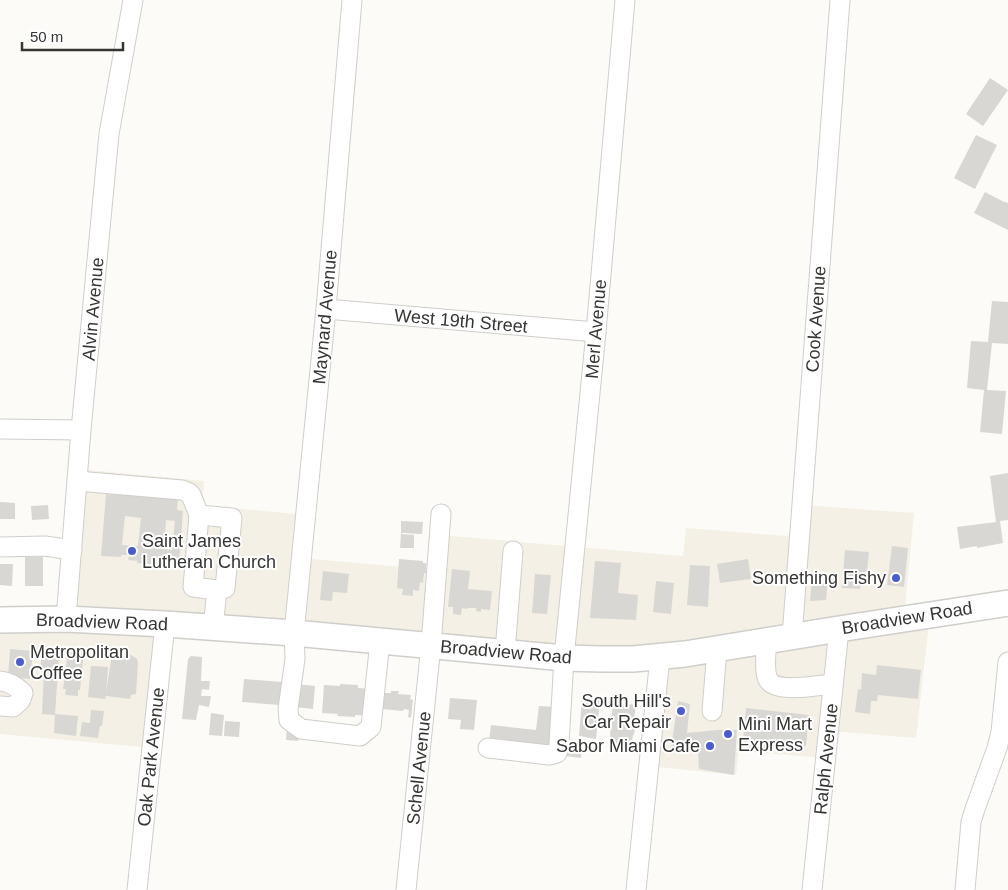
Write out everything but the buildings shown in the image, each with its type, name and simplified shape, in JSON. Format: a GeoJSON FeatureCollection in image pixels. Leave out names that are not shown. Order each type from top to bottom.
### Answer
{"type":"FeatureCollection","features":[{"type":"Feature","properties":{"kind":"main road","name":"Broadview Road"},"geometry":{"type":"LineString","coordinates":[[0,620],[66,619],[165,624],[294,633],[564,658],[617,659],[660,657],[717,649],[839,628],[1008,603]]}},
{"type":"Feature","properties":{"kind":"street","name":"Alvin Avenue"},"geometry":{"type":"LineString","coordinates":[[66,619],[81,430],[109,134],[133,0]]}},
{"type":"Feature","properties":{"kind":"street","name":"Maynard Avenue"},"geometry":{"type":"LineString","coordinates":[[352,0],[326,309],[294,633],[295,659],[288,709],[289,720],[301,729],[360,736],[371,727],[380,641]]}},
{"type":"Feature","properties":{"kind":"street","name":"Merl Avenue"},"geometry":{"type":"LineString","coordinates":[[488,748],[549,755],[557,753],[564,658],[596,332],[625,0]]}},
{"type":"Feature","properties":{"kind":"street","name":"Cook Avenue"},"geometry":{"type":"LineString","coordinates":[[792,637],[840,0]]}},
{"type":"Feature","properties":{"kind":"street","name":"West 19th Street"},"geometry":{"type":"LineString","coordinates":[[326,309],[596,332]]}},
{"type":"Feature","properties":{"kind":"street"},"geometry":{"type":"LineString","coordinates":[[0,429],[81,430]]}},
{"type":"Feature","properties":{"kind":"street"},"geometry":{"type":"LineString","coordinates":[[77,482],[182,490],[189,493],[199,515],[193,587],[217,590],[225,588],[232,518],[199,515]]}},
{"type":"Feature","properties":{"kind":"street","name":"Schell Avenue"},"geometry":{"type":"LineString","coordinates":[[406,890],[431,646],[441,514]]}},
{"type":"Feature","properties":{"kind":"street"},"geometry":{"type":"LineString","coordinates":[[0,547],[45,546],[72,550]]}},
{"type":"Feature","properties":{"kind":"street"},"geometry":{"type":"LineString","coordinates":[[505,652],[513,551]]}},
{"type":"Feature","properties":{"kind":"street"},"geometry":{"type":"LineString","coordinates":[[213,628],[217,590]]}},
{"type":"Feature","properties":{"kind":"street","name":"Oak Park Avenue"},"geometry":{"type":"LineString","coordinates":[[137,890],[165,624]]}},
{"type":"Feature","properties":{"kind":"street","name":"Ralph Avenue"},"geometry":{"type":"LineString","coordinates":[[812,890],[839,628]]}},
{"type":"Feature","properties":{"kind":"street"},"geometry":{"type":"LineString","coordinates":[[767,641],[766,668],[769,682],[779,687],[792,688],[833,684]]}},
{"type":"Feature","properties":{"kind":"street"},"geometry":{"type":"LineString","coordinates":[[712,711],[717,649]]}},
{"type":"Feature","properties":{"kind":"street"},"geometry":{"type":"LineString","coordinates":[[636,890],[660,657]]}},
{"type":"Feature","properties":{"kind":"street"},"geometry":{"type":"LineString","coordinates":[[965,890],[971,822],[997,748],[1005,714],[1008,662]]}},
{"type":"Feature","properties":{"kind":"street"},"geometry":{"type":"LineString","coordinates":[[0,681],[16,686],[23,693],[20,701],[13,706],[0,706]]}},
{"type":"Feature","properties":{"kind":"shaded area"},"geometry":{"type":"Polygon","coordinates":[[[78,469],[204,481],[202,505],[306,515],[301,558],[436,570],[439,535],[683,556],[686,528],[799,537],[802,505],[914,513],[904,619],[930,615],[916,738],[829,731],[826,758],[739,751],[736,775],[649,766],[660,657],[166,624],[152,748],[0,734],[0,620],[66,619],[78,469]]]}},
{"type":"Feature","properties":{"kind":"place","name":"Saint James Lutheran Church"},"geometry":{"type":"Point","coordinates":[132,551]}},
{"type":"Feature","properties":{"kind":"place","name":"Something Fishy"},"geometry":{"type":"Point","coordinates":[896,578]}},
{"type":"Feature","properties":{"kind":"place","name":"Metropolitan Coffee"},"geometry":{"type":"Point","coordinates":[20,662]}},
{"type":"Feature","properties":{"kind":"place","name":"South Hill's Car Repair"},"geometry":{"type":"Point","coordinates":[681,711]}},
{"type":"Feature","properties":{"kind":"place","name":"Mini Mart Express"},"geometry":{"type":"Point","coordinates":[728,734]}},
{"type":"Feature","properties":{"kind":"place","name":"Sabor Miami Cafe"},"geometry":{"type":"Point","coordinates":[710,746]}}]}
